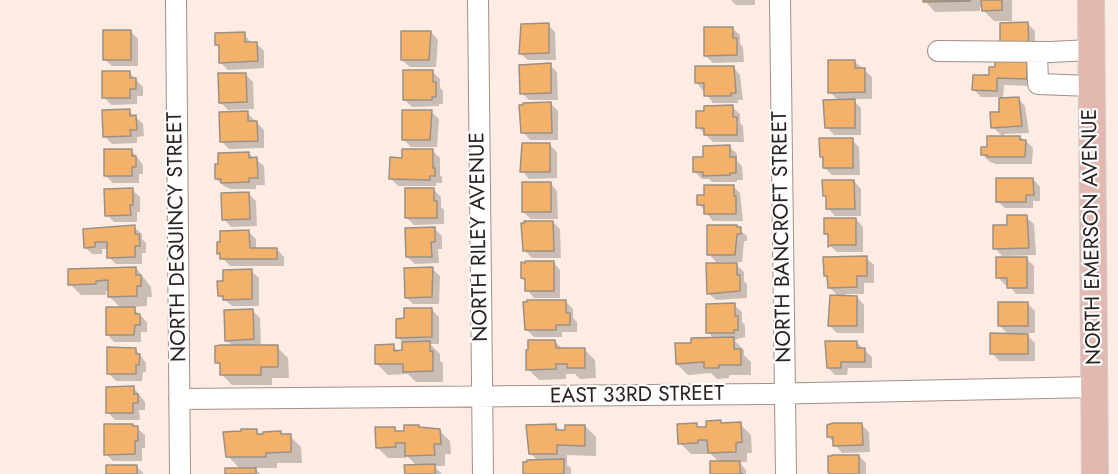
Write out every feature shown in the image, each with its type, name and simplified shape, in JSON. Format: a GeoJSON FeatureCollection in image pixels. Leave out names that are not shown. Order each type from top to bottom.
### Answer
{"type":"FeatureCollection","features":[{"type":"Feature","properties":{"kind":"main road","name":"NORTH EMERSON AVENUE"},"geometry":{"type":"LineString","coordinates":[[1091,0],[1095,474]]}},
{"type":"Feature","properties":{"kind":"street","name":"NORTH DEQUINCY STREET"},"geometry":{"type":"LineString","coordinates":[[176,0],[180,474]]}},
{"type":"Feature","properties":{"kind":"street","name":"NORTH RILEY AVENUE"},"geometry":{"type":"LineString","coordinates":[[478,0],[483,474]]}},
{"type":"Feature","properties":{"kind":"street","name":"NORTH BANCROFT STREET"},"geometry":{"type":"LineString","coordinates":[[780,0],[786,474]]}},
{"type":"Feature","properties":{"kind":"street"},"geometry":{"type":"LineString","coordinates":[[938,51],[1091,50]]}},
{"type":"Feature","properties":{"kind":"street"},"geometry":{"type":"LineString","coordinates":[[1037,52],[1038,84],[1091,86]]}},
{"type":"Feature","properties":{"kind":"street","name":"EAST 33RD STREET"},"geometry":{"type":"LineString","coordinates":[[179,399],[785,394],[1095,387]]}},
{"type":"Feature","properties":{"kind":"building"},"geometry":{"type":"Polygon","coordinates":[[[923,0],[970,0],[970,1],[923,2],[923,0]]]}},
{"type":"Feature","properties":{"kind":"building"},"geometry":{"type":"Polygon","coordinates":[[[981,0],[1002,0],[1002,10],[982,11],[981,0]]]}},
{"type":"Feature","properties":{"kind":"building"},"geometry":{"type":"Polygon","coordinates":[[[1028,22],[1029,48],[1000,49],[1000,23],[1028,22]]]}},
{"type":"Feature","properties":{"kind":"building"},"geometry":{"type":"Polygon","coordinates":[[[549,23],[549,53],[519,54],[521,24],[549,23]]]}},
{"type":"Feature","properties":{"kind":"building"},"geometry":{"type":"Polygon","coordinates":[[[704,27],[733,27],[733,38],[737,38],[737,55],[704,56],[704,27]]]}},
{"type":"Feature","properties":{"kind":"building"},"geometry":{"type":"Polygon","coordinates":[[[103,30],[131,30],[131,60],[103,60],[103,30]]]}},
{"type":"Feature","properties":{"kind":"building"},"geometry":{"type":"Polygon","coordinates":[[[401,31],[431,31],[429,60],[401,60],[401,31]]]}},
{"type":"Feature","properties":{"kind":"building"},"geometry":{"type":"Polygon","coordinates":[[[245,32],[245,42],[257,42],[258,61],[219,63],[219,45],[215,45],[215,33],[245,32]]]}},
{"type":"Feature","properties":{"kind":"building"},"geometry":{"type":"Polygon","coordinates":[[[1027,57],[1027,79],[997,78],[997,91],[972,90],[973,75],[989,75],[989,67],[995,67],[995,60],[1027,57]]]}},
{"type":"Feature","properties":{"kind":"building"},"geometry":{"type":"Polygon","coordinates":[[[828,60],[855,60],[855,68],[865,68],[865,92],[828,93],[828,60]]]}},
{"type":"Feature","properties":{"kind":"building"},"geometry":{"type":"Polygon","coordinates":[[[551,63],[551,93],[520,94],[519,65],[551,63]]]}},
{"type":"Feature","properties":{"kind":"building"},"geometry":{"type":"Polygon","coordinates":[[[695,66],[734,66],[736,93],[731,93],[731,96],[704,96],[704,83],[695,83],[695,66]]]}},
{"type":"Feature","properties":{"kind":"building"},"geometry":{"type":"Polygon","coordinates":[[[403,70],[433,70],[436,97],[432,97],[432,100],[403,100],[403,70]]]}},
{"type":"Feature","properties":{"kind":"building"},"geometry":{"type":"Polygon","coordinates":[[[102,71],[130,71],[130,78],[136,78],[136,89],[130,89],[130,98],[102,98],[102,71]]]}},
{"type":"Feature","properties":{"kind":"building"},"geometry":{"type":"Polygon","coordinates":[[[218,73],[246,73],[247,102],[219,103],[218,73]]]}},
{"type":"Feature","properties":{"kind":"building"},"geometry":{"type":"Polygon","coordinates":[[[1019,97],[1022,126],[991,128],[990,112],[999,112],[999,98],[1019,97]]]}},
{"type":"Feature","properties":{"kind":"building"},"geometry":{"type":"Polygon","coordinates":[[[855,99],[855,128],[825,128],[823,100],[855,99]]]}},
{"type":"Feature","properties":{"kind":"building"},"geometry":{"type":"Polygon","coordinates":[[[551,102],[552,133],[521,133],[519,105],[551,102]]]}},
{"type":"Feature","properties":{"kind":"building"},"geometry":{"type":"Polygon","coordinates":[[[733,105],[733,117],[737,117],[737,135],[704,135],[704,128],[696,128],[696,111],[704,111],[704,106],[733,105]]]}},
{"type":"Feature","properties":{"kind":"building"},"geometry":{"type":"Polygon","coordinates":[[[130,109],[130,116],[136,115],[137,130],[130,130],[131,136],[103,137],[102,110],[130,109]]]}},
{"type":"Feature","properties":{"kind":"building"},"geometry":{"type":"Polygon","coordinates":[[[402,110],[432,110],[430,140],[402,140],[402,110]]]}},
{"type":"Feature","properties":{"kind":"building"},"geometry":{"type":"Polygon","coordinates":[[[248,111],[248,121],[257,121],[258,141],[220,142],[219,112],[248,111]]]}},
{"type":"Feature","properties":{"kind":"building"},"geometry":{"type":"Polygon","coordinates":[[[987,136],[1020,136],[1020,140],[1026,140],[1025,157],[981,155],[981,147],[987,147],[987,136]]]}},
{"type":"Feature","properties":{"kind":"building"},"geometry":{"type":"Polygon","coordinates":[[[819,138],[853,138],[853,168],[823,168],[819,138]]]}},
{"type":"Feature","properties":{"kind":"building"},"geometry":{"type":"Polygon","coordinates":[[[522,143],[550,143],[550,172],[520,172],[522,143]]]}},
{"type":"Feature","properties":{"kind":"building"},"geometry":{"type":"Polygon","coordinates":[[[730,145],[730,157],[736,157],[736,173],[703,176],[703,172],[693,172],[693,157],[703,157],[703,146],[730,145]]]}},
{"type":"Feature","properties":{"kind":"building"},"geometry":{"type":"Polygon","coordinates":[[[104,149],[132,149],[132,156],[136,156],[136,167],[132,167],[132,176],[104,176],[104,149]]]}},
{"type":"Feature","properties":{"kind":"building"},"geometry":{"type":"Polygon","coordinates":[[[402,149],[433,149],[435,176],[430,176],[430,180],[389,179],[390,157],[402,158],[402,149]]]}},
{"type":"Feature","properties":{"kind":"building"},"geometry":{"type":"Polygon","coordinates":[[[249,152],[249,158],[257,157],[258,178],[249,178],[249,182],[221,183],[221,179],[215,179],[218,153],[249,152]]]}},
{"type":"Feature","properties":{"kind":"building"},"geometry":{"type":"Polygon","coordinates":[[[996,178],[1033,178],[1034,195],[1026,195],[1026,202],[996,202],[996,178]]]}},
{"type":"Feature","properties":{"kind":"building"},"geometry":{"type":"Polygon","coordinates":[[[822,180],[854,180],[855,209],[826,209],[822,180]]]}},
{"type":"Feature","properties":{"kind":"building"},"geometry":{"type":"Polygon","coordinates":[[[522,182],[551,182],[551,212],[522,212],[522,182]]]}},
{"type":"Feature","properties":{"kind":"building"},"geometry":{"type":"Polygon","coordinates":[[[704,185],[734,185],[736,214],[704,214],[704,205],[697,205],[697,195],[704,195],[704,185]]]}},
{"type":"Feature","properties":{"kind":"building"},"geometry":{"type":"Polygon","coordinates":[[[133,188],[131,215],[105,216],[104,189],[133,188]]]}},
{"type":"Feature","properties":{"kind":"building"},"geometry":{"type":"Polygon","coordinates":[[[405,188],[434,188],[437,218],[405,218],[405,188]]]}},
{"type":"Feature","properties":{"kind":"building"},"geometry":{"type":"Polygon","coordinates":[[[249,192],[250,219],[222,220],[221,193],[249,192]]]}},
{"type":"Feature","properties":{"kind":"building"},"geometry":{"type":"Polygon","coordinates":[[[1007,215],[1027,215],[1029,248],[993,249],[993,225],[1007,225],[1007,215]]]}},
{"type":"Feature","properties":{"kind":"building"},"geometry":{"type":"Polygon","coordinates":[[[824,218],[856,218],[856,245],[828,247],[828,234],[824,234],[824,218]]]}},
{"type":"Feature","properties":{"kind":"building"},"geometry":{"type":"Polygon","coordinates":[[[524,221],[553,221],[554,251],[523,251],[521,223],[525,223],[524,221]]]}},
{"type":"Feature","properties":{"kind":"building"},"geometry":{"type":"Polygon","coordinates":[[[135,225],[135,234],[139,234],[140,246],[135,246],[135,257],[107,258],[107,242],[95,242],[95,247],[84,248],[83,229],[135,225]]]}},
{"type":"Feature","properties":{"kind":"building"},"geometry":{"type":"Polygon","coordinates":[[[707,225],[741,227],[741,234],[737,234],[735,255],[707,255],[707,225]]]}},
{"type":"Feature","properties":{"kind":"building"},"geometry":{"type":"Polygon","coordinates":[[[435,227],[435,242],[431,242],[432,257],[406,257],[405,228],[435,227]]]}},
{"type":"Feature","properties":{"kind":"building"},"geometry":{"type":"Polygon","coordinates":[[[249,230],[250,248],[277,248],[277,259],[220,259],[220,253],[217,254],[217,242],[220,242],[220,231],[249,230]]]}},
{"type":"Feature","properties":{"kind":"building"},"geometry":{"type":"Polygon","coordinates":[[[867,256],[867,276],[857,276],[857,287],[828,288],[827,276],[824,276],[823,257],[867,256]]]}},
{"type":"Feature","properties":{"kind":"building"},"geometry":{"type":"Polygon","coordinates":[[[996,257],[1027,257],[1027,288],[1007,288],[1007,278],[996,278],[996,257]]]}},
{"type":"Feature","properties":{"kind":"building"},"geometry":{"type":"Polygon","coordinates":[[[525,261],[554,261],[554,291],[525,291],[525,279],[521,278],[521,262],[525,263],[525,261]]]}},
{"type":"Feature","properties":{"kind":"building"},"geometry":{"type":"Polygon","coordinates":[[[706,263],[737,263],[740,291],[707,294],[706,263]]]}},
{"type":"Feature","properties":{"kind":"building"},"geometry":{"type":"Polygon","coordinates":[[[136,267],[136,275],[141,275],[141,286],[137,286],[137,296],[108,297],[108,280],[96,281],[96,284],[68,285],[68,269],[136,267]]]}},
{"type":"Feature","properties":{"kind":"building"},"geometry":{"type":"Polygon","coordinates":[[[433,267],[432,297],[405,298],[404,268],[433,267]]]}},
{"type":"Feature","properties":{"kind":"building"},"geometry":{"type":"Polygon","coordinates":[[[252,269],[252,299],[223,300],[223,296],[218,296],[217,281],[223,281],[223,270],[252,269]]]}},
{"type":"Feature","properties":{"kind":"building"},"geometry":{"type":"Polygon","coordinates":[[[830,295],[857,296],[857,326],[828,326],[830,295]]]}},
{"type":"Feature","properties":{"kind":"building"},"geometry":{"type":"Polygon","coordinates":[[[527,300],[566,300],[566,313],[570,313],[570,325],[556,325],[556,330],[525,330],[523,302],[527,300]]]}},
{"type":"Feature","properties":{"kind":"building"},"geometry":{"type":"Polygon","coordinates":[[[998,302],[1028,302],[1028,326],[998,326],[998,302]]]}},
{"type":"Feature","properties":{"kind":"building"},"geometry":{"type":"Polygon","coordinates":[[[735,303],[738,330],[734,330],[734,333],[706,333],[706,304],[735,303]]]}},
{"type":"Feature","properties":{"kind":"building"},"geometry":{"type":"Polygon","coordinates":[[[106,307],[135,307],[135,314],[140,314],[140,325],[135,325],[134,335],[106,335],[106,307]]]}},
{"type":"Feature","properties":{"kind":"building"},"geometry":{"type":"Polygon","coordinates":[[[404,308],[432,308],[432,337],[396,338],[396,319],[404,318],[404,308]]]}},
{"type":"Feature","properties":{"kind":"building"},"geometry":{"type":"Polygon","coordinates":[[[253,309],[254,339],[225,341],[224,310],[253,309]]]}},
{"type":"Feature","properties":{"kind":"building"},"geometry":{"type":"Polygon","coordinates":[[[990,333],[1028,334],[1028,354],[990,354],[990,333]]]}},
{"type":"Feature","properties":{"kind":"building"},"geometry":{"type":"Polygon","coordinates":[[[734,337],[734,349],[741,349],[741,365],[704,368],[704,362],[676,364],[675,343],[691,343],[691,338],[734,337]]]}},
{"type":"Feature","properties":{"kind":"building"},"geometry":{"type":"Polygon","coordinates":[[[528,340],[555,340],[556,348],[585,348],[585,368],[567,368],[567,364],[556,364],[556,369],[526,370],[528,340]]]}},
{"type":"Feature","properties":{"kind":"building"},"geometry":{"type":"Polygon","coordinates":[[[430,341],[430,351],[433,351],[433,371],[403,372],[403,364],[375,364],[375,345],[394,344],[394,351],[402,350],[402,342],[430,341]]]}},
{"type":"Feature","properties":{"kind":"building"},"geometry":{"type":"Polygon","coordinates":[[[825,341],[857,341],[857,348],[865,348],[865,362],[841,362],[841,368],[827,368],[825,341]]]}},
{"type":"Feature","properties":{"kind":"building"},"geometry":{"type":"Polygon","coordinates":[[[278,345],[278,367],[261,367],[261,375],[220,375],[220,363],[215,363],[215,346],[278,345]]]}},
{"type":"Feature","properties":{"kind":"building"},"geometry":{"type":"Polygon","coordinates":[[[107,347],[136,348],[136,354],[140,354],[136,374],[107,374],[107,347]]]}},
{"type":"Feature","properties":{"kind":"building"},"geometry":{"type":"Polygon","coordinates":[[[134,386],[134,394],[138,394],[138,403],[133,403],[133,413],[106,413],[106,387],[134,386]]]}},
{"type":"Feature","properties":{"kind":"building"},"geometry":{"type":"Polygon","coordinates":[[[721,420],[721,423],[741,422],[742,442],[736,443],[736,452],[708,453],[707,440],[678,444],[677,424],[697,423],[697,427],[706,427],[706,421],[721,420]]]}},
{"type":"Feature","properties":{"kind":"building"},"geometry":{"type":"Polygon","coordinates":[[[862,423],[863,445],[833,446],[833,437],[827,437],[827,425],[862,423]]]}},
{"type":"Feature","properties":{"kind":"building"},"geometry":{"type":"Polygon","coordinates":[[[104,424],[138,426],[135,454],[104,455],[104,424]]]}},
{"type":"Feature","properties":{"kind":"building"},"geometry":{"type":"Polygon","coordinates":[[[556,424],[556,430],[565,430],[565,425],[585,425],[585,446],[557,445],[557,454],[529,454],[526,425],[556,424]]]}},
{"type":"Feature","properties":{"kind":"building"},"geometry":{"type":"Polygon","coordinates":[[[404,425],[440,429],[441,444],[434,444],[435,455],[405,456],[405,443],[395,443],[396,447],[376,448],[375,427],[395,427],[395,431],[404,431],[404,425]]]}},
{"type":"Feature","properties":{"kind":"building"},"geometry":{"type":"Polygon","coordinates":[[[241,429],[257,429],[257,434],[281,431],[281,434],[291,434],[291,452],[266,453],[266,457],[226,457],[223,432],[241,431],[241,429]]]}},
{"type":"Feature","properties":{"kind":"building"},"geometry":{"type":"Polygon","coordinates":[[[859,455],[859,474],[830,474],[828,456],[859,455]]]}},
{"type":"Feature","properties":{"kind":"building"},"geometry":{"type":"Polygon","coordinates":[[[564,459],[564,474],[523,474],[523,462],[527,460],[564,459]]]}},
{"type":"Feature","properties":{"kind":"building"},"geometry":{"type":"Polygon","coordinates":[[[710,461],[740,461],[742,474],[710,474],[710,461]]]}},
{"type":"Feature","properties":{"kind":"building"},"geometry":{"type":"Polygon","coordinates":[[[435,464],[435,474],[405,474],[404,465],[435,464]]]}},
{"type":"Feature","properties":{"kind":"building"},"geometry":{"type":"Polygon","coordinates":[[[106,465],[137,465],[137,474],[106,474],[106,465]]]}},
{"type":"Feature","properties":{"kind":"building"},"geometry":{"type":"Polygon","coordinates":[[[225,468],[256,468],[256,474],[225,474],[225,468]]]}}]}
